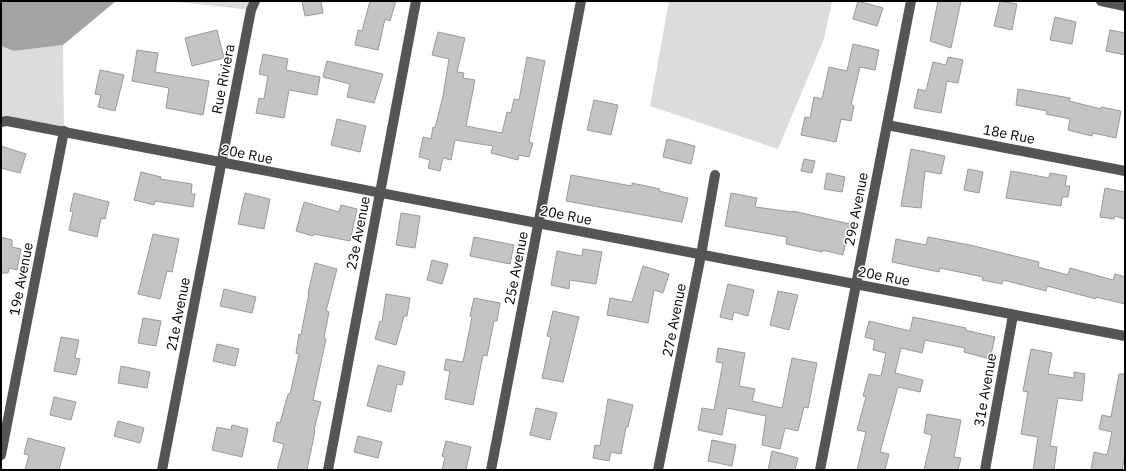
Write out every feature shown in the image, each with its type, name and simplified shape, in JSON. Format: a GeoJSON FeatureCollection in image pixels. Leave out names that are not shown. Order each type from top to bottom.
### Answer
{"type":"FeatureCollection","features":[{"type":"Feature","properties":{"kind":"street","name":"Rue Riviera"},"geometry":{"type":"LineString","coordinates":[[221,164],[250,10],[255,1]]}},
{"type":"Feature","properties":{"kind":"street","name":"23e Avenue"},"geometry":{"type":"LineString","coordinates":[[328,470],[416,1]]}},
{"type":"Feature","properties":{"kind":"street","name":"25e Avenue"},"geometry":{"type":"LineString","coordinates":[[491,470],[582,1]]}},
{"type":"Feature","properties":{"kind":"street","name":"29e Avenue"},"geometry":{"type":"LineString","coordinates":[[820,470],[911,1]]}},
{"type":"Feature","properties":{"kind":"street"},"geometry":{"type":"LineString","coordinates":[[1101,1],[1125,6]]}},
{"type":"Feature","properties":{"kind":"street","name":"20e Rue"},"geometry":{"type":"LineString","coordinates":[[1,122],[64,131],[221,164],[1125,336]]}},
{"type":"Feature","properties":{"kind":"street","name":"18e Rue"},"geometry":{"type":"LineString","coordinates":[[887,125],[1125,170]]}},
{"type":"Feature","properties":{"kind":"street","name":"19e Avenue"},"geometry":{"type":"LineString","coordinates":[[1,455],[64,131]]}},
{"type":"Feature","properties":{"kind":"street","name":"21e Avenue"},"geometry":{"type":"LineString","coordinates":[[162,470],[221,164]]}},
{"type":"Feature","properties":{"kind":"street","name":"27e Avenue"},"geometry":{"type":"LineString","coordinates":[[658,470],[701,255],[715,175]]}},
{"type":"Feature","properties":{"kind":"street","name":"31e Avenue"},"geometry":{"type":"LineString","coordinates":[[985,470],[1013,315]]}},
{"type":"Feature","properties":{"kind":"shaded area"},"geometry":{"type":"Polygon","coordinates":[[[1,1],[116,1],[63,45],[14,51],[1,46],[1,1]]]}},
{"type":"Feature","properties":{"kind":"shaded area"},"geometry":{"type":"Polygon","coordinates":[[[168,1],[255,1],[251,10],[168,1]]]}},
{"type":"Feature","properties":{"kind":"shaded area"},"geometry":{"type":"Polygon","coordinates":[[[669,1],[832,1],[824,39],[778,149],[650,106],[669,1]]]}},
{"type":"Feature","properties":{"kind":"shaded area"},"geometry":{"type":"Polygon","coordinates":[[[63,45],[64,131],[1,122],[1,46],[14,51],[63,45]]]}},
{"type":"Feature","properties":{"kind":"building"},"geometry":{"type":"Polygon","coordinates":[[[302,1],[321,1],[323,13],[305,16],[302,1]]]}},
{"type":"Feature","properties":{"kind":"building"},"geometry":{"type":"Polygon","coordinates":[[[370,1],[396,1],[390,21],[385,19],[378,50],[355,45],[358,30],[362,31],[370,1]]]}},
{"type":"Feature","properties":{"kind":"building"},"geometry":{"type":"Polygon","coordinates":[[[858,1],[883,8],[877,26],[853,19],[858,1]]]}},
{"type":"Feature","properties":{"kind":"building"},"geometry":{"type":"Polygon","coordinates":[[[938,1],[961,1],[951,48],[930,41],[938,1]]]}},
{"type":"Feature","properties":{"kind":"building"},"geometry":{"type":"Polygon","coordinates":[[[1000,1],[1017,4],[1012,30],[994,26],[1000,1]]]}},
{"type":"Feature","properties":{"kind":"building"},"geometry":{"type":"Polygon","coordinates":[[[1055,17],[1076,22],[1072,44],[1050,40],[1055,17]]]}},
{"type":"Feature","properties":{"kind":"building"},"geometry":{"type":"Polygon","coordinates":[[[217,30],[224,58],[192,66],[185,38],[217,30]]]}},
{"type":"Feature","properties":{"kind":"building"},"geometry":{"type":"Polygon","coordinates":[[[1110,30],[1125,33],[1125,55],[1106,51],[1110,30]]]}},
{"type":"Feature","properties":{"kind":"building"},"geometry":{"type":"Polygon","coordinates":[[[438,32],[465,38],[457,72],[464,73],[463,78],[475,80],[466,126],[502,133],[507,112],[511,113],[514,99],[519,100],[527,57],[545,61],[529,142],[533,143],[529,157],[519,155],[518,160],[491,153],[493,146],[455,140],[451,160],[443,158],[440,171],[428,168],[430,160],[419,157],[423,137],[431,139],[433,127],[435,128],[443,96],[449,59],[432,55],[438,32]]]}},
{"type":"Feature","properties":{"kind":"building"},"geometry":{"type":"Polygon","coordinates":[[[853,44],[879,50],[875,70],[860,67],[851,105],[854,106],[851,121],[841,119],[836,142],[801,135],[805,117],[810,118],[814,97],[822,99],[829,67],[847,71],[853,44]]]}},
{"type":"Feature","properties":{"kind":"building"},"geometry":{"type":"Polygon","coordinates":[[[137,50],[158,53],[155,72],[209,81],[203,115],[166,108],[169,88],[132,81],[137,50]]]}},
{"type":"Feature","properties":{"kind":"building"},"geometry":{"type":"Polygon","coordinates":[[[263,54],[288,59],[286,70],[320,77],[317,95],[289,90],[284,118],[256,113],[259,98],[264,99],[268,76],[259,74],[263,54]]]}},
{"type":"Feature","properties":{"kind":"building"},"geometry":{"type":"Polygon","coordinates":[[[948,57],[963,60],[958,83],[947,81],[941,113],[914,108],[918,89],[926,91],[933,62],[946,65],[948,57]]]}},
{"type":"Feature","properties":{"kind":"building"},"geometry":{"type":"Polygon","coordinates":[[[327,61],[383,74],[374,103],[347,97],[350,84],[323,77],[327,61]]]}},
{"type":"Feature","properties":{"kind":"building"},"geometry":{"type":"Polygon","coordinates":[[[100,70],[124,75],[115,111],[98,107],[101,95],[95,94],[100,70]]]}},
{"type":"Feature","properties":{"kind":"building"},"geometry":{"type":"Polygon","coordinates":[[[1018,89],[1070,98],[1069,101],[1101,109],[1101,107],[1121,111],[1116,138],[1093,133],[1092,136],[1068,130],[1070,119],[1046,114],[1047,111],[1016,105],[1018,89]]]}},
{"type":"Feature","properties":{"kind":"building"},"geometry":{"type":"Polygon","coordinates":[[[594,100],[618,105],[611,135],[587,130],[594,100]]]}},
{"type":"Feature","properties":{"kind":"building"},"geometry":{"type":"Polygon","coordinates":[[[337,119],[366,126],[360,152],[331,145],[337,119]]]}},
{"type":"Feature","properties":{"kind":"building"},"geometry":{"type":"Polygon","coordinates":[[[667,139],[695,146],[691,164],[663,157],[667,139]]]}},
{"type":"Feature","properties":{"kind":"building"},"geometry":{"type":"Polygon","coordinates":[[[1,146],[26,154],[20,173],[1,168],[1,146]]]}},
{"type":"Feature","properties":{"kind":"building"},"geometry":{"type":"Polygon","coordinates":[[[911,149],[945,156],[941,174],[925,171],[921,208],[901,206],[911,149]]]}},
{"type":"Feature","properties":{"kind":"building"},"geometry":{"type":"Polygon","coordinates":[[[804,159],[815,161],[812,173],[801,171],[804,159]]]}},
{"type":"Feature","properties":{"kind":"building"},"geometry":{"type":"Polygon","coordinates":[[[968,169],[983,172],[979,193],[964,190],[968,169]]]}},
{"type":"Feature","properties":{"kind":"building"},"geometry":{"type":"Polygon","coordinates":[[[1011,171],[1049,178],[1050,173],[1067,176],[1065,186],[1070,186],[1068,197],[1062,197],[1061,206],[1006,198],[1011,171]]]}},
{"type":"Feature","properties":{"kind":"building"},"geometry":{"type":"Polygon","coordinates":[[[141,172],[161,177],[160,179],[192,184],[191,194],[195,194],[193,207],[155,201],[154,205],[134,200],[141,172]]]}},
{"type":"Feature","properties":{"kind":"building"},"geometry":{"type":"Polygon","coordinates":[[[827,173],[845,177],[842,192],[824,189],[827,173]]]}},
{"type":"Feature","properties":{"kind":"building"},"geometry":{"type":"Polygon","coordinates":[[[571,175],[632,186],[632,183],[660,189],[659,191],[688,198],[682,222],[566,201],[571,175]]]}},
{"type":"Feature","properties":{"kind":"building"},"geometry":{"type":"Polygon","coordinates":[[[1105,188],[1125,192],[1125,219],[1115,216],[1114,219],[1100,217],[1105,188]]]}},
{"type":"Feature","properties":{"kind":"building"},"geometry":{"type":"Polygon","coordinates":[[[74,193],[109,202],[105,219],[101,218],[97,237],[69,230],[73,212],[70,211],[74,193]]]}},
{"type":"Feature","properties":{"kind":"building"},"geometry":{"type":"Polygon","coordinates":[[[245,193],[270,199],[264,229],[238,224],[245,193]]]}},
{"type":"Feature","properties":{"kind":"building"},"geometry":{"type":"Polygon","coordinates":[[[731,193],[757,198],[755,207],[793,211],[850,224],[843,255],[786,244],[787,237],[725,226],[731,193]]]}},
{"type":"Feature","properties":{"kind":"building"},"geometry":{"type":"Polygon","coordinates":[[[304,202],[339,212],[341,205],[357,209],[350,241],[314,234],[313,236],[296,231],[304,202]]]}},
{"type":"Feature","properties":{"kind":"building"},"geometry":{"type":"Polygon","coordinates":[[[401,213],[420,216],[415,248],[396,245],[401,213]]]}},
{"type":"Feature","properties":{"kind":"building"},"geometry":{"type":"Polygon","coordinates":[[[153,234],[179,239],[172,272],[167,271],[160,299],[138,294],[153,234]]]}},
{"type":"Feature","properties":{"kind":"building"},"geometry":{"type":"Polygon","coordinates":[[[1,237],[12,240],[12,247],[21,249],[17,270],[9,268],[8,273],[1,273],[1,237]]]}},
{"type":"Feature","properties":{"kind":"building"},"geometry":{"type":"Polygon","coordinates":[[[474,237],[514,245],[510,264],[470,256],[474,237]]]}},
{"type":"Feature","properties":{"kind":"building"},"geometry":{"type":"Polygon","coordinates":[[[928,237],[970,245],[1039,262],[1038,267],[1068,275],[1070,268],[1113,280],[1115,274],[1125,277],[1125,304],[1096,297],[1096,299],[1047,286],[1046,291],[1003,280],[1002,284],[982,280],[983,277],[940,268],[939,272],[892,262],[896,239],[926,245],[928,237]]]}},
{"type":"Feature","properties":{"kind":"building"},"geometry":{"type":"Polygon","coordinates":[[[583,249],[602,252],[596,284],[570,280],[569,289],[551,285],[557,251],[582,256],[583,249]]]}},
{"type":"Feature","properties":{"kind":"building"},"geometry":{"type":"Polygon","coordinates":[[[432,260],[448,264],[442,284],[427,280],[432,260]]]}},
{"type":"Feature","properties":{"kind":"building"},"geometry":{"type":"Polygon","coordinates":[[[315,263],[337,269],[326,311],[329,312],[324,338],[326,339],[313,400],[321,402],[314,430],[307,470],[277,470],[284,444],[273,441],[277,422],[280,423],[288,394],[290,394],[299,354],[296,353],[299,334],[301,335],[315,263]]]}},
{"type":"Feature","properties":{"kind":"building"},"geometry":{"type":"Polygon","coordinates":[[[643,266],[669,274],[663,293],[654,290],[648,323],[607,315],[610,298],[632,302],[643,266]]]}},
{"type":"Feature","properties":{"kind":"building"},"geometry":{"type":"Polygon","coordinates":[[[728,284],[754,290],[748,316],[734,312],[732,320],[720,317],[728,284]]]}},
{"type":"Feature","properties":{"kind":"building"},"geometry":{"type":"Polygon","coordinates":[[[224,289],[256,297],[252,313],[220,306],[224,289]]]}},
{"type":"Feature","properties":{"kind":"building"},"geometry":{"type":"Polygon","coordinates":[[[778,291],[798,295],[789,330],[770,325],[778,291]]]}},
{"type":"Feature","properties":{"kind":"building"},"geometry":{"type":"Polygon","coordinates":[[[386,294],[410,298],[407,316],[404,316],[396,345],[375,339],[380,321],[382,322],[386,294]]]}},
{"type":"Feature","properties":{"kind":"building"},"geometry":{"type":"Polygon","coordinates":[[[474,298],[500,303],[497,321],[494,321],[487,356],[483,355],[473,405],[445,399],[450,371],[444,370],[446,359],[463,362],[472,317],[470,316],[474,298]]]}},
{"type":"Feature","properties":{"kind":"building"},"geometry":{"type":"Polygon","coordinates":[[[553,311],[579,317],[563,382],[542,378],[551,337],[547,336],[553,311]]]}},
{"type":"Feature","properties":{"kind":"building"},"geometry":{"type":"Polygon","coordinates":[[[913,317],[966,328],[965,330],[995,337],[990,359],[964,352],[965,348],[925,340],[922,353],[901,348],[895,373],[923,380],[920,392],[898,387],[880,452],[889,454],[885,470],[857,470],[866,432],[857,430],[866,397],[863,396],[869,374],[881,376],[886,353],[873,350],[875,340],[865,337],[869,321],[910,331],[913,317]]]}},
{"type":"Feature","properties":{"kind":"building"},"geometry":{"type":"Polygon","coordinates":[[[143,318],[161,321],[156,346],[138,343],[143,318]]]}},
{"type":"Feature","properties":{"kind":"building"},"geometry":{"type":"Polygon","coordinates":[[[61,337],[79,340],[75,358],[80,359],[76,375],[54,371],[61,337]]]}},
{"type":"Feature","properties":{"kind":"building"},"geometry":{"type":"Polygon","coordinates":[[[217,344],[239,349],[235,366],[213,361],[217,344]]]}},
{"type":"Feature","properties":{"kind":"building"},"geometry":{"type":"Polygon","coordinates":[[[718,348],[745,353],[739,386],[755,389],[752,401],[782,408],[792,358],[817,363],[808,408],[804,407],[798,431],[785,428],[780,449],[762,445],[766,416],[727,408],[722,435],[698,430],[702,408],[714,410],[723,363],[716,362],[718,348]]]}},
{"type":"Feature","properties":{"kind":"building"},"geometry":{"type":"Polygon","coordinates":[[[1031,349],[1052,353],[1048,374],[1074,378],[1074,372],[1085,374],[1082,401],[1058,398],[1050,446],[1057,447],[1054,470],[1033,470],[1038,437],[1021,434],[1028,392],[1023,391],[1031,349]]]}},
{"type":"Feature","properties":{"kind":"building"},"geometry":{"type":"Polygon","coordinates":[[[378,365],[405,372],[402,385],[397,384],[391,412],[367,406],[378,365]]]}},
{"type":"Feature","properties":{"kind":"building"},"geometry":{"type":"Polygon","coordinates":[[[121,366],[150,372],[147,388],[118,383],[121,366]]]}},
{"type":"Feature","properties":{"kind":"building"},"geometry":{"type":"Polygon","coordinates":[[[1119,374],[1125,374],[1125,455],[1122,470],[1091,470],[1094,452],[1107,455],[1112,432],[1099,429],[1102,415],[1111,417],[1119,374]]]}},
{"type":"Feature","properties":{"kind":"building"},"geometry":{"type":"Polygon","coordinates":[[[54,397],[76,402],[71,420],[50,415],[54,397]]]}},
{"type":"Feature","properties":{"kind":"building"},"geometry":{"type":"Polygon","coordinates":[[[608,399],[633,405],[628,427],[626,427],[621,454],[611,452],[609,461],[593,458],[595,445],[600,446],[608,399]]]}},
{"type":"Feature","properties":{"kind":"building"},"geometry":{"type":"Polygon","coordinates":[[[536,408],[557,413],[550,440],[530,435],[536,408]]]}},
{"type":"Feature","properties":{"kind":"building"},"geometry":{"type":"Polygon","coordinates":[[[927,414],[961,420],[954,457],[961,458],[958,470],[924,470],[932,435],[924,433],[927,414]]]}},
{"type":"Feature","properties":{"kind":"building"},"geometry":{"type":"Polygon","coordinates":[[[118,421],[144,428],[140,443],[114,436],[118,421]]]}},
{"type":"Feature","properties":{"kind":"building"},"geometry":{"type":"Polygon","coordinates":[[[232,425],[248,429],[242,457],[212,450],[217,427],[231,430],[232,425]]]}},
{"type":"Feature","properties":{"kind":"building"},"geometry":{"type":"Polygon","coordinates":[[[358,436],[382,442],[378,458],[354,452],[358,436]]]}},
{"type":"Feature","properties":{"kind":"building"},"geometry":{"type":"Polygon","coordinates":[[[28,438],[65,448],[59,470],[25,470],[29,455],[24,454],[28,438]]]}},
{"type":"Feature","properties":{"kind":"building"},"geometry":{"type":"Polygon","coordinates":[[[712,440],[736,445],[732,466],[708,461],[712,440]]]}},
{"type":"Feature","properties":{"kind":"building"},"geometry":{"type":"Polygon","coordinates":[[[446,441],[471,447],[466,470],[442,470],[445,457],[442,456],[446,441]]]}},
{"type":"Feature","properties":{"kind":"building"},"geometry":{"type":"Polygon","coordinates":[[[772,451],[798,458],[795,470],[768,470],[772,451]]]}}]}
